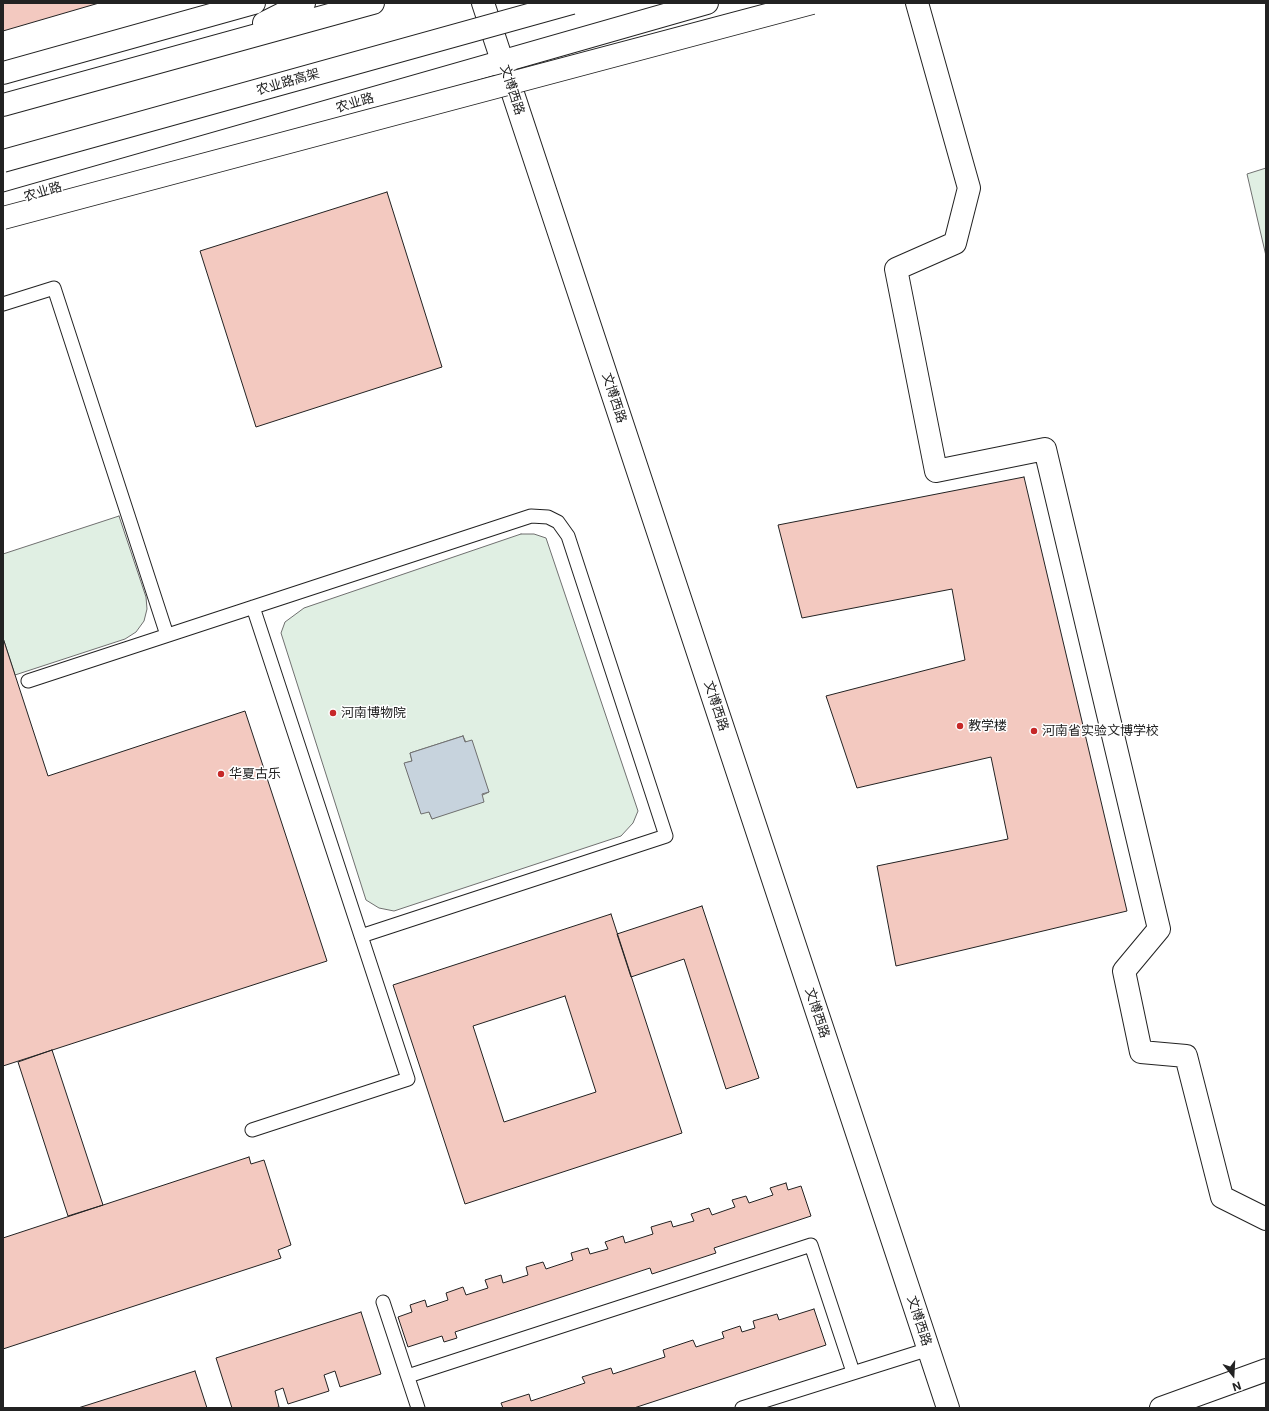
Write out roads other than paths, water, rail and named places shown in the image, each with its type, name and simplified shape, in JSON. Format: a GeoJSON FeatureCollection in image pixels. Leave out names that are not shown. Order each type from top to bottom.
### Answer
{"type":"FeatureCollection","features":[{"type":"Feature","properties":{"kind":"main road"},"geometry":{"type":"LineString","coordinates":[[3,73],[204,10],[254,3]]}},
{"type":"Feature","properties":{"kind":"main road"},"geometry":{"type":"LineString","coordinates":[[221,45],[304,3]]}},
{"type":"Feature","properties":{"kind":"main road"},"geometry":{"type":"LineString","coordinates":[[3,106],[372,3]]}},
{"type":"Feature","properties":{"kind":"main road","name":"文博西路"},"geometry":{"type":"LineString","coordinates":[[483,3],[948,1408]]}},
{"type":"Feature","properties":{"kind":"main road","name":"农业路高架"},"geometry":{"type":"LineString","coordinates":[[3,161],[572,3]]}},
{"type":"Feature","properties":{"kind":"main road","name":"农业路"},"geometry":{"type":"LineString","coordinates":[[3,204],[707,3]]}},
{"type":"Feature","properties":{"kind":"main road"},"geometry":{"type":"LineString","coordinates":[[3,218],[812,3]]}},
{"type":"Feature","properties":{"kind":"main road"},"geometry":{"type":"LineString","coordinates":[[917,3],[969,188],[956,243],[896,269],[936,472],[1045,449],[1159,929],[1124,972],[1141,1052],[1186,1056],[1222,1196],[1266,1219]]}},
{"type":"Feature","properties":{"kind":"main road"},"geometry":{"type":"LineString","coordinates":[[1161,1408],[1266,1370]]}},
{"type":"Feature","properties":{"kind":"lane"},"geometry":{"type":"LineString","coordinates":[[3,304],[54,288],[168,635]]}},
{"type":"Feature","properties":{"kind":"lane"},"geometry":{"type":"LineString","coordinates":[[28,681],[531,516],[548,517],[558,522],[568,536],[666,836],[361,936]]}},
{"type":"Feature","properties":{"kind":"lane"},"geometry":{"type":"LineString","coordinates":[[252,1130],[408,1079],[253,607]]}},
{"type":"Feature","properties":{"kind":"lane"},"geometry":{"type":"LineString","coordinates":[[408,1376],[811,1245],[853,1372]]}},
{"type":"Feature","properties":{"kind":"lane"},"geometry":{"type":"LineString","coordinates":[[383,1302],[418,1408]]}},
{"type":"Feature","properties":{"kind":"lane"},"geometry":{"type":"LineString","coordinates":[[742,1408],[929,1349]]}},
{"type":"Feature","properties":{"kind":"place","name":"河南博物院"},"geometry":{"type":"Point","coordinates":[333,713]}},
{"type":"Feature","properties":{"kind":"place","name":"教学楼"},"geometry":{"type":"Point","coordinates":[960,726]}},
{"type":"Feature","properties":{"kind":"place","name":"河南省实验文博学校"},"geometry":{"type":"Point","coordinates":[1034,731]}},
{"type":"Feature","properties":{"kind":"place","name":"华夏古乐"},"geometry":{"type":"Point","coordinates":[221,774]}}]}
